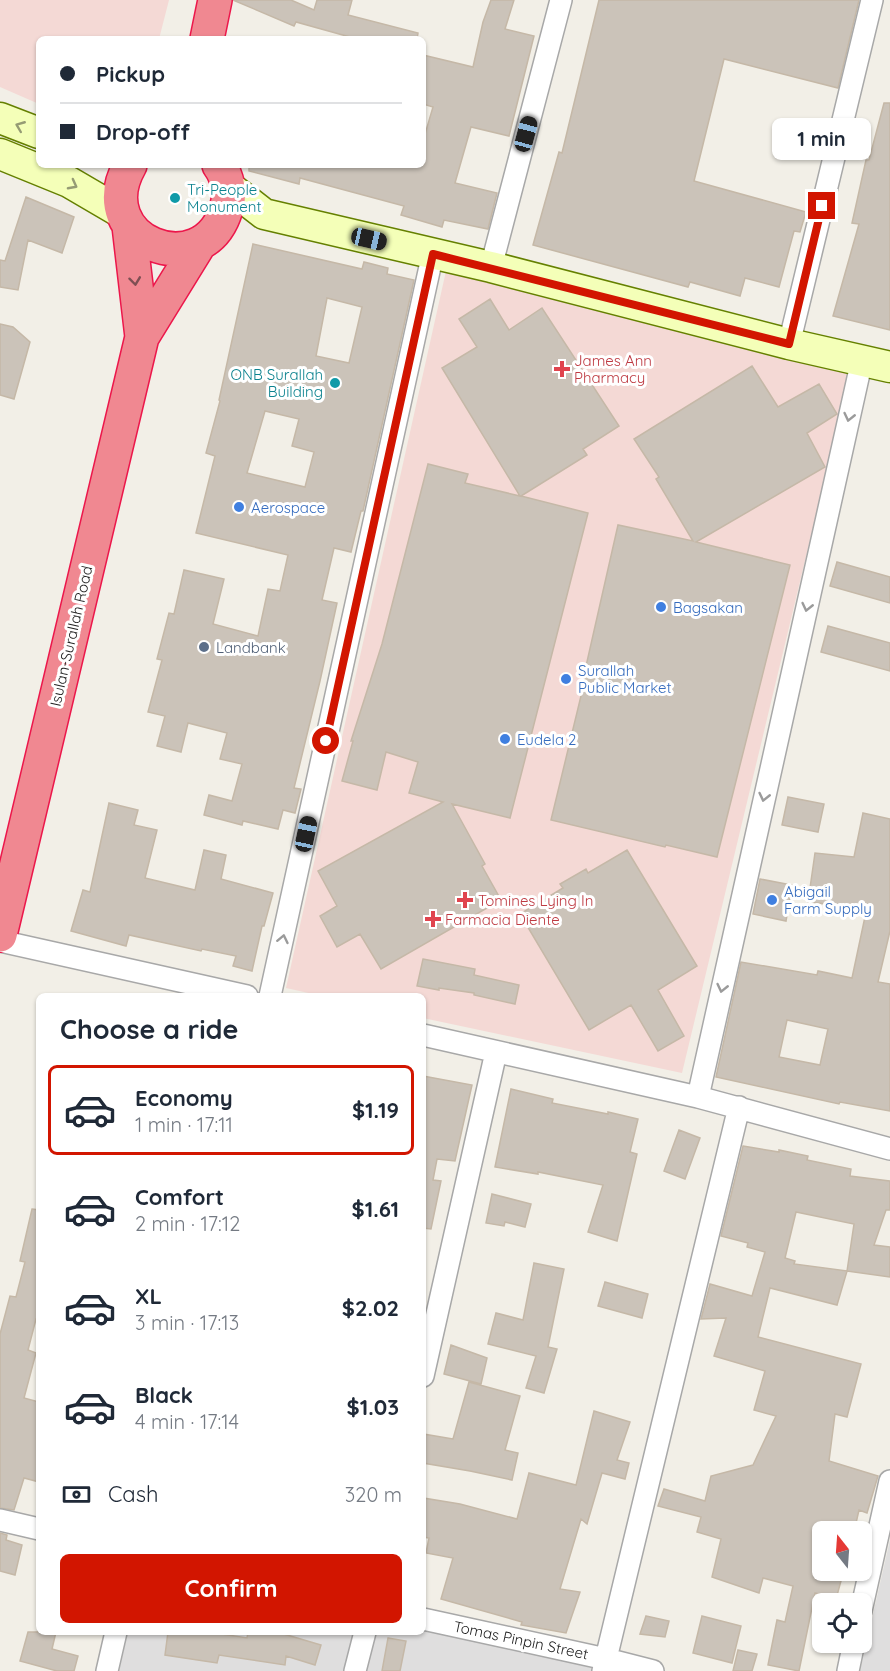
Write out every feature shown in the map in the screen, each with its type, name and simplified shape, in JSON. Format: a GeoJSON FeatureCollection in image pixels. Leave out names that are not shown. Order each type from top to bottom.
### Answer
{"type":"FeatureCollection","features":[{"type":"Feature","properties":{"kind":"highway"},"geometry":{"type":"LineString","coordinates":[[208,36],[215,0]]}},
{"type":"Feature","properties":{"kind":"highway","name":"Isulan-Surallah Road"},"geometry":{"type":"LineString","coordinates":[[128,168],[123,177],[120,195],[126,220],[142,337]]}},
{"type":"Feature","properties":{"kind":"highway","name":"Isulan-Surallah Road"},"geometry":{"type":"LineString","coordinates":[[0,935],[142,337],[207,238],[223,219],[228,203],[223,176]]}},
{"type":"Feature","properties":{"kind":"highway"},"geometry":{"type":"LineString","coordinates":[[126,220],[139,237],[153,246],[168,250],[184,249],[207,238]]}},
{"type":"Feature","properties":{"kind":"street"},"geometry":{"type":"LineString","coordinates":[[491,267],[561,0]]}},
{"type":"Feature","properties":{"kind":"street"},"geometry":{"type":"LineString","coordinates":[[789,344],[872,0]]}},
{"type":"Feature","properties":{"kind":"street"},"geometry":{"type":"LineString","coordinates":[[0,118],[36,133]]}},
{"type":"Feature","properties":{"kind":"street"},"geometry":{"type":"LineString","coordinates":[[0,154],[69,182],[126,220]]}},
{"type":"Feature","properties":{"kind":"street"},"geometry":{"type":"LineString","coordinates":[[223,176],[264,214],[491,267],[789,344],[890,367]]}},
{"type":"Feature","properties":{"kind":"street"},"geometry":{"type":"LineString","coordinates":[[207,238],[264,214]]}},
{"type":"Feature","properties":{"kind":"street"},"geometry":{"type":"LineString","coordinates":[[271,993],[433,254]]}},
{"type":"Feature","properties":{"kind":"street"},"geometry":{"type":"LineString","coordinates":[[698,1097],[862,360]]}},
{"type":"Feature","properties":{"kind":"street"},"geometry":{"type":"LineString","coordinates":[[0,941],[234,993]]}},
{"type":"Feature","properties":{"kind":"street"},"geometry":{"type":"LineString","coordinates":[[426,1036],[740,1107],[890,1149]]}},
{"type":"Feature","properties":{"kind":"street"},"geometry":{"type":"LineString","coordinates":[[426,1363],[496,1052]]}},
{"type":"Feature","properties":{"kind":"street"},"geometry":{"type":"LineString","coordinates":[[605,1665],[740,1107]]}},
{"type":"Feature","properties":{"kind":"street"},"geometry":{"type":"LineString","coordinates":[[865,1593],[890,1481]]}},
{"type":"Feature","properties":{"kind":"street"},"geometry":{"type":"LineString","coordinates":[[0,1520],[36,1528]]}},
{"type":"Feature","properties":{"kind":"street","name":"Tomas Pinpin Street"},"geometry":{"type":"LineString","coordinates":[[426,1620],[605,1665],[653,1671]]}},
{"type":"Feature","properties":{"kind":"street"},"geometry":{"type":"LineString","coordinates":[[107,1671],[115,1635]]}},
{"type":"Feature","properties":{"kind":"street"},"geometry":{"type":"LineString","coordinates":[[355,1671],[364,1635]]}},
{"type":"Feature","properties":{"kind":"street"},"geometry":{"type":"LineString","coordinates":[[848,1671],[852,1653]]}},
{"type":"Feature","properties":{"kind":"shaded area"},"geometry":{"type":"Polygon","coordinates":[[[0,0],[169,0],[160,36],[36,36],[36,103],[0,87],[0,0]]]}},
{"type":"Feature","properties":{"kind":"shaded area","name":"Surallah Public Market"},"geometry":{"type":"Polygon","coordinates":[[[446,271],[851,369],[682,1073],[426,1019],[426,993],[308,993],[286,988],[446,271]]]}},
{"type":"Feature","properties":{"kind":"shaded area"},"geometry":{"type":"Polygon","coordinates":[[[890,1540],[890,1671],[860,1671],[864,1653],[872,1653],[872,1619],[890,1540]]]}},
{"type":"Feature","properties":{"kind":"shaded area"},"geometry":{"type":"Polygon","coordinates":[[[426,1628],[596,1669],[596,1671],[363,1671],[371,1635],[426,1635],[426,1628]]]}},
{"type":"Feature","properties":{"kind":"shaded area"},"geometry":{"type":"Polygon","coordinates":[[[127,1635],[353,1635],[345,1671],[119,1671],[127,1635]]]}},
{"type":"Feature","properties":{"kind":"building"},"geometry":{"type":"Polygon","coordinates":[[[233,0],[291,0],[314,10],[317,0],[352,0],[348,15],[418,33],[418,36],[346,36],[296,22],[294,26],[233,0]]]}},
{"type":"Feature","properties":{"kind":"building"},"geometry":{"type":"Polygon","coordinates":[[[491,0],[514,0],[505,29],[534,36],[509,136],[471,127],[455,183],[497,193],[488,229],[444,220],[442,227],[401,215],[404,206],[300,178],[299,184],[249,171],[249,168],[426,168],[426,131],[433,107],[426,105],[426,56],[473,67],[483,22],[491,0]]]}},
{"type":"Feature","properties":{"kind":"building"},"geometry":{"type":"Polygon","coordinates":[[[599,0],[859,0],[838,88],[724,59],[694,181],[806,212],[800,232],[794,231],[779,287],[745,278],[740,296],[690,282],[688,287],[533,245],[559,152],[562,153],[599,0]]]}},
{"type":"Feature","properties":{"kind":"building"},"geometry":{"type":"Polygon","coordinates":[[[884,103],[890,103],[890,330],[833,316],[859,224],[852,223],[866,160],[869,160],[884,103]]]}},
{"type":"Feature","properties":{"kind":"building"},"geometry":{"type":"Polygon","coordinates":[[[26,197],[74,217],[62,253],[28,240],[18,290],[0,287],[0,260],[5,261],[26,197]]]}},
{"type":"Feature","properties":{"kind":"building"},"geometry":{"type":"Polygon","coordinates":[[[253,244],[362,269],[364,262],[388,268],[387,274],[414,280],[363,511],[361,511],[351,552],[334,548],[322,600],[337,603],[294,788],[301,789],[295,813],[283,810],[278,829],[243,821],[242,825],[204,815],[209,795],[232,801],[242,764],[220,759],[227,733],[188,723],[181,752],[157,746],[165,716],[148,712],[162,660],[157,659],[169,613],[174,614],[184,570],[224,579],[213,624],[258,636],[268,589],[280,591],[288,555],[196,533],[215,456],[206,453],[253,244]],[[327,298],[316,356],[349,363],[362,307],[327,298]],[[265,411],[247,473],[305,487],[314,452],[292,446],[299,419],[265,411]]]}},
{"type":"Feature","properties":{"kind":"building"},"geometry":{"type":"Polygon","coordinates":[[[490,299],[509,330],[542,308],[619,426],[583,449],[587,455],[521,496],[588,513],[510,818],[452,804],[485,864],[482,866],[501,900],[381,969],[360,934],[337,947],[320,916],[337,906],[318,871],[443,802],[409,793],[418,762],[386,752],[377,790],[342,781],[353,741],[351,741],[382,644],[428,464],[468,474],[465,483],[520,496],[442,368],[477,347],[459,319],[490,299]]]}},
{"type":"Feature","properties":{"kind":"building"},"geometry":{"type":"Polygon","coordinates":[[[0,324],[13,327],[30,342],[14,399],[0,395],[0,324]]]}},
{"type":"Feature","properties":{"kind":"building"},"geometry":{"type":"Polygon","coordinates":[[[752,366],[778,407],[819,384],[837,414],[807,433],[825,467],[696,542],[790,565],[717,857],[551,820],[588,667],[586,666],[618,525],[693,541],[656,479],[659,477],[634,439],[752,366]]]}},
{"type":"Feature","properties":{"kind":"building"},"geometry":{"type":"Polygon","coordinates":[[[837,562],[890,577],[890,603],[830,586],[837,562]]]}},
{"type":"Feature","properties":{"kind":"building"},"geometry":{"type":"Polygon","coordinates":[[[828,626],[890,643],[890,671],[821,652],[828,626]]]}},
{"type":"Feature","properties":{"kind":"building"},"geometry":{"type":"Polygon","coordinates":[[[788,797],[824,804],[818,832],[782,825],[788,797]]]}},
{"type":"Feature","properties":{"kind":"building"},"geometry":{"type":"Polygon","coordinates":[[[109,803],[138,810],[134,825],[157,830],[145,878],[195,890],[204,850],[226,855],[221,879],[273,893],[264,926],[262,926],[252,971],[233,966],[236,956],[202,949],[201,951],[129,935],[126,946],[71,931],[83,890],[90,892],[109,803]]]}},
{"type":"Feature","properties":{"kind":"building"},"geometry":{"type":"Polygon","coordinates":[[[863,813],[890,819],[890,931],[878,982],[890,984],[890,1111],[840,1102],[839,1104],[716,1077],[741,962],[817,975],[818,971],[852,978],[866,912],[843,906],[808,902],[815,853],[854,857],[863,813]],[[787,1020],[779,1057],[820,1065],[828,1029],[787,1020]]]}},
{"type":"Feature","properties":{"kind":"building"},"geometry":{"type":"Polygon","coordinates":[[[627,850],[697,966],[658,990],[684,1036],[658,1051],[631,1005],[589,1030],[520,914],[563,888],[560,884],[586,869],[588,873],[627,850]]]}},
{"type":"Feature","properties":{"kind":"building"},"geometry":{"type":"Polygon","coordinates":[[[760,879],[792,885],[786,921],[753,914],[760,879]]]}},
{"type":"Feature","properties":{"kind":"building"},"geometry":{"type":"Polygon","coordinates":[[[423,959],[475,969],[474,975],[519,985],[515,1004],[474,995],[474,993],[417,986],[423,959]]]}},
{"type":"Feature","properties":{"kind":"building"},"geometry":{"type":"Polygon","coordinates":[[[426,1077],[472,1085],[455,1161],[437,1159],[433,1180],[441,1181],[431,1229],[426,1228],[426,1077]]]}},
{"type":"Feature","properties":{"kind":"building"},"geometry":{"type":"Polygon","coordinates":[[[511,1089],[553,1099],[552,1103],[638,1119],[630,1152],[637,1154],[617,1241],[588,1232],[603,1185],[538,1172],[538,1174],[495,1167],[511,1089]]]}},
{"type":"Feature","properties":{"kind":"building"},"geometry":{"type":"Polygon","coordinates":[[[679,1130],[700,1138],[685,1179],[664,1171],[679,1130]]]}},
{"type":"Feature","properties":{"kind":"building"},"geometry":{"type":"Polygon","coordinates":[[[743,1146],[808,1156],[807,1160],[851,1169],[850,1176],[890,1181],[890,1210],[886,1210],[874,1245],[890,1247],[890,1277],[847,1271],[837,1305],[770,1288],[758,1337],[861,1364],[847,1417],[835,1414],[829,1461],[878,1476],[867,1513],[859,1510],[856,1521],[812,1521],[812,1581],[841,1581],[838,1593],[812,1593],[812,1608],[799,1671],[768,1665],[777,1620],[785,1622],[793,1586],[763,1578],[759,1593],[712,1577],[721,1539],[697,1532],[701,1517],[658,1506],[664,1489],[705,1501],[711,1476],[753,1465],[776,1416],[754,1410],[765,1371],[714,1356],[726,1318],[701,1319],[710,1284],[752,1296],[765,1252],[747,1247],[748,1243],[721,1236],[743,1146]],[[796,1212],[785,1258],[795,1261],[794,1264],[847,1271],[854,1224],[796,1212]]]}},
{"type":"Feature","properties":{"kind":"building"},"geometry":{"type":"Polygon","coordinates":[[[492,1194],[531,1204],[525,1227],[505,1222],[504,1226],[486,1223],[492,1194]]]}},
{"type":"Feature","properties":{"kind":"building"},"geometry":{"type":"Polygon","coordinates":[[[32,1209],[36,1210],[36,1319],[28,1350],[36,1353],[24,1398],[36,1401],[36,1481],[24,1478],[14,1510],[0,1508],[0,1334],[10,1296],[16,1297],[25,1262],[20,1261],[32,1209]]]}},
{"type":"Feature","properties":{"kind":"building"},"geometry":{"type":"Polygon","coordinates":[[[534,1263],[564,1269],[548,1347],[557,1349],[544,1393],[526,1388],[536,1356],[488,1344],[496,1313],[523,1320],[534,1263]]]}},
{"type":"Feature","properties":{"kind":"building"},"geometry":{"type":"Polygon","coordinates":[[[605,1282],[648,1294],[642,1318],[598,1306],[605,1282]]]}},
{"type":"Feature","properties":{"kind":"building"},"geometry":{"type":"Polygon","coordinates":[[[451,1345],[487,1358],[481,1384],[444,1374],[451,1345]]]}},
{"type":"Feature","properties":{"kind":"building"},"geometry":{"type":"Polygon","coordinates":[[[469,1382],[520,1396],[505,1450],[518,1453],[512,1480],[426,1464],[426,1434],[453,1439],[469,1382]]]}},
{"type":"Feature","properties":{"kind":"building"},"geometry":{"type":"Polygon","coordinates":[[[594,1411],[630,1422],[617,1460],[629,1463],[625,1479],[602,1473],[587,1524],[581,1519],[560,1589],[580,1592],[566,1633],[521,1625],[522,1622],[441,1599],[453,1558],[426,1553],[429,1538],[426,1538],[426,1498],[460,1504],[517,1519],[529,1473],[576,1485],[594,1411]]]}},
{"type":"Feature","properties":{"kind":"building"},"geometry":{"type":"Polygon","coordinates":[[[0,1533],[7,1535],[6,1540],[22,1545],[15,1575],[0,1571],[0,1533]]]}},
{"type":"Feature","properties":{"kind":"building"},"geometry":{"type":"Polygon","coordinates":[[[646,1616],[669,1621],[665,1637],[640,1634],[646,1616]]]}},
{"type":"Feature","properties":{"kind":"building"},"geometry":{"type":"Polygon","coordinates":[[[702,1616],[741,1626],[732,1663],[693,1653],[702,1616]]]}},
{"type":"Feature","properties":{"kind":"building"},"geometry":{"type":"Polygon","coordinates":[[[28,1632],[36,1632],[36,1635],[55,1635],[52,1649],[78,1656],[74,1671],[57,1671],[20,1661],[28,1632]]]}},
{"type":"Feature","properties":{"kind":"building"},"geometry":{"type":"Polygon","coordinates":[[[168,1635],[228,1635],[247,1638],[248,1635],[287,1635],[321,1645],[315,1665],[286,1656],[285,1665],[219,1655],[217,1663],[165,1655],[168,1635]]]}},
{"type":"Feature","properties":{"kind":"building"},"geometry":{"type":"Polygon","coordinates":[[[388,1638],[406,1641],[400,1671],[382,1671],[388,1638]]]}},
{"type":"Feature","properties":{"kind":"building"},"geometry":{"type":"Polygon","coordinates":[[[738,1650],[757,1654],[752,1671],[733,1671],[738,1650]]]}},
{"type":"Feature","properties":{"kind":"place","name":"Tri-People Monument"},"geometry":{"type":"Point","coordinates":[175,198]}},
{"type":"Feature","properties":{"kind":"place","name":"James Ann Pharmacy"},"geometry":{"type":"Point","coordinates":[562,369]}},
{"type":"Feature","properties":{"kind":"place","name":"ONB Surallah Building"},"geometry":{"type":"Point","coordinates":[335,383]}},
{"type":"Feature","properties":{"kind":"place","name":"Aerospace"},"geometry":{"type":"Point","coordinates":[239,507]}},
{"type":"Feature","properties":{"kind":"place","name":"Bagsakan"},"geometry":{"type":"Point","coordinates":[661,607]}},
{"type":"Feature","properties":{"kind":"place","name":"Landbank"},"geometry":{"type":"Point","coordinates":[204,647]}},
{"type":"Feature","properties":{"kind":"place","name":"Surallah Public Market"},"geometry":{"type":"Point","coordinates":[566,679]}},
{"type":"Feature","properties":{"kind":"place","name":"Eudela 2"},"geometry":{"type":"Point","coordinates":[505,739]}},
{"type":"Feature","properties":{"kind":"place","name":"Tomines Lying In"},"geometry":{"type":"Point","coordinates":[465,900]}},
{"type":"Feature","properties":{"kind":"place","name":"Abigail Farm Supply"},"geometry":{"type":"Point","coordinates":[772,900]}},
{"type":"Feature","properties":{"kind":"place","name":"Farmacia Diente"},"geometry":{"type":"Point","coordinates":[433,919]}},
{"type":"Feature","properties":{"kind":"route"},"geometry":{"type":"LineString","coordinates":[[326,741],[433,254],[636,303],[789,344],[822,206]]}}]}
